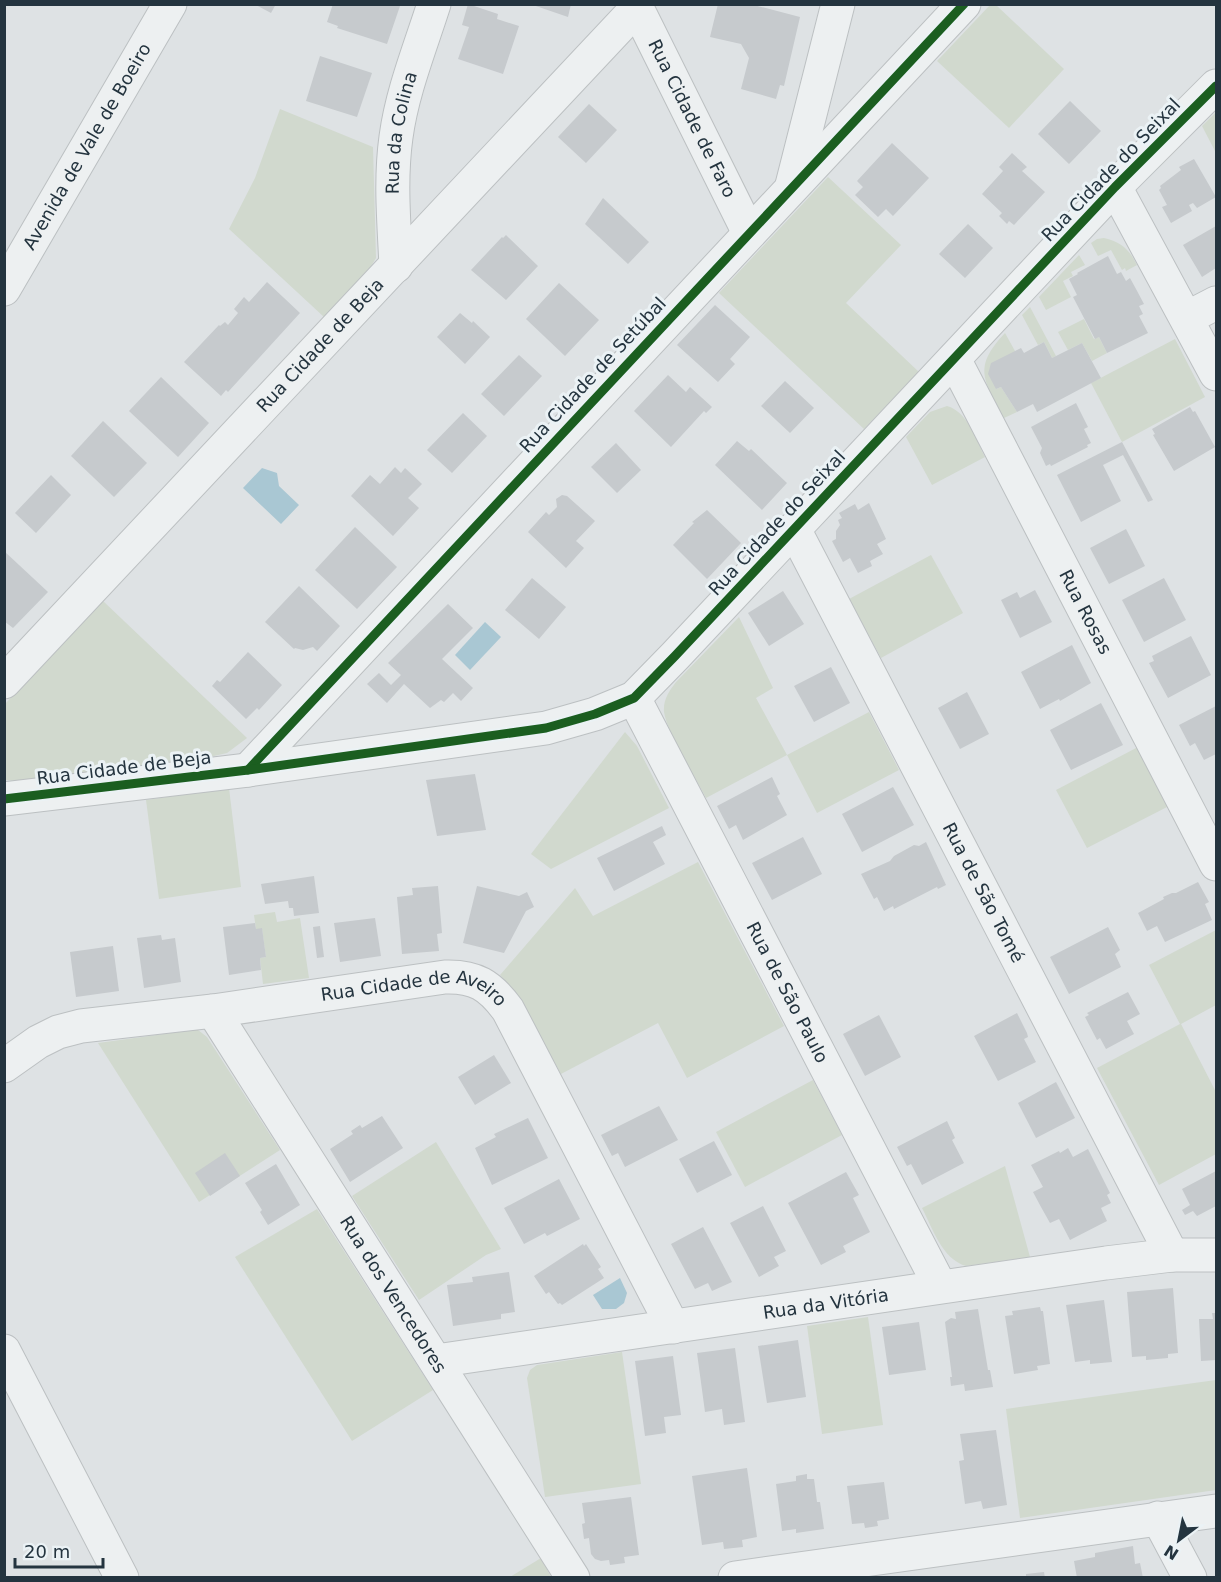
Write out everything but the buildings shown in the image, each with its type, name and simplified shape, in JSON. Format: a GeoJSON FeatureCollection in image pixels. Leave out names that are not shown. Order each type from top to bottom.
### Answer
{"type":"FeatureCollection","features":[{"type":"Feature","properties":{"kind":"street","name":"Avenida de Vale de Boeiro"},"geometry":{"type":"LineString","coordinates":[[4,289],[170,4]]}},
{"type":"Feature","properties":{"kind":"street","name":"Rua da Colina"},"geometry":{"type":"LineString","coordinates":[[396,266],[392,169],[396,136],[404,100],[434,4]]}},
{"type":"Feature","properties":{"kind":"street"},"geometry":{"type":"LineString","coordinates":[[792,187],[838,4]]}},
{"type":"Feature","properties":{"kind":"street","name":"Rua Cidade de Setúbal"},"geometry":{"type":"LineString","coordinates":[[248,770],[964,4]]}},
{"type":"Feature","properties":{"kind":"street","name":"Rua Cidade de Beja"},"geometry":{"type":"LineString","coordinates":[[4,682],[396,266],[636,6]]}},
{"type":"Feature","properties":{"kind":"street","name":"Rua Cidade de Faro"},"geometry":{"type":"LineString","coordinates":[[636,6],[749,233]]}},
{"type":"Feature","properties":{"kind":"street","name":"Rua Cidade do Seixal"},"geometry":{"type":"LineString","coordinates":[[248,770],[546,728],[595,714],[634,698],[1115,187],[1216,86]]}},
{"type":"Feature","properties":{"kind":"street"},"geometry":{"type":"LineString","coordinates":[[1115,187],[1216,374]]}},
{"type":"Feature","properties":{"kind":"street"},"geometry":{"type":"LineString","coordinates":[[1187,318],[1216,303]]}},
{"type":"Feature","properties":{"kind":"street","name":"Rua Rosas"},"geometry":{"type":"LineString","coordinates":[[954,359],[1216,864]]}},
{"type":"Feature","properties":{"kind":"street","name":"Rua de São Tomé"},"geometry":{"type":"LineString","coordinates":[[794,529],[1172,1255]]}},
{"type":"Feature","properties":{"kind":"street","name":"Rua de São Paulo"},"geometry":{"type":"LineString","coordinates":[[634,698],[940,1286]]}},
{"type":"Feature","properties":{"kind":"street","name":"Rua Cidade de Beja"},"geometry":{"type":"LineString","coordinates":[[4,799],[248,770]]}},
{"type":"Feature","properties":{"kind":"street","name":"Rua Cidade de Aveiro"},"geometry":{"type":"LineString","coordinates":[[4,1066],[38,1042],[58,1032],[81,1026],[213,1011],[444,977],[462,977],[480,982],[496,994],[508,1010],[673,1328]]}},
{"type":"Feature","properties":{"kind":"street","name":"Rua dos Vencedores"},"geometry":{"type":"LineString","coordinates":[[213,1011],[573,1578]]}},
{"type":"Feature","properties":{"kind":"street","name":"Rua da Vitória"},"geometry":{"type":"LineString","coordinates":[[436,1362],[940,1286],[1172,1255],[1216,1255]]}},
{"type":"Feature","properties":{"kind":"street"},"geometry":{"type":"LineString","coordinates":[[4,1351],[122,1578]]}},
{"type":"Feature","properties":{"kind":"street"},"geometry":{"type":"LineString","coordinates":[[735,1578],[1216,1511]]}},
{"type":"Feature","properties":{"kind":"street"},"geometry":{"type":"LineString","coordinates":[[1158,1518],[1190,1578]]}},
{"type":"Feature","properties":{"kind":"shaded area"},"geometry":{"type":"Polygon","coordinates":[[[990,5],[996,5],[1064,69],[1009,128],[937,61],[990,5]]]}},
{"type":"Feature","properties":{"kind":"shaded area"},"geometry":{"type":"Polygon","coordinates":[[[280,109],[373,147],[376,258],[370,268],[324,317],[229,229],[255,178],[280,109]]]}},
{"type":"Feature","properties":{"kind":"shaded area"},"geometry":{"type":"Polygon","coordinates":[[[1216,112],[1216,153],[1202,126],[1216,112]]]}},
{"type":"Feature","properties":{"kind":"shaded area"},"geometry":{"type":"Polygon","coordinates":[[[828,177],[901,245],[846,303],[919,372],[864,429],[719,293],[828,177]]]}},
{"type":"Feature","properties":{"kind":"shaded area"},"geometry":{"type":"Polygon","coordinates":[[[1104,238],[1124,247],[1137,265],[1126,271],[1125,268],[1122,270],[1111,250],[1098,256],[1091,243],[1104,238]]]}},
{"type":"Feature","properties":{"kind":"shaded area"},"geometry":{"type":"Polygon","coordinates":[[[1079,255],[1085,265],[1071,272],[1073,276],[1063,281],[1071,297],[1046,310],[1039,297],[1079,255]]]}},
{"type":"Feature","properties":{"kind":"shaded area"},"geometry":{"type":"Polygon","coordinates":[[[1030,307],[1056,356],[1052,358],[1044,342],[1038,345],[1022,315],[1030,307]]]}},
{"type":"Feature","properties":{"kind":"shaded area"},"geometry":{"type":"Polygon","coordinates":[[[1084,319],[1094,339],[1099,337],[1107,353],[1092,361],[1082,343],[1068,350],[1058,332],[1084,319]]]}},
{"type":"Feature","properties":{"kind":"shaded area"},"geometry":{"type":"Polygon","coordinates":[[[1005,333],[1015,351],[996,389],[1001,387],[1017,412],[1004,418],[987,384],[985,365],[988,356],[1005,333]]]}},
{"type":"Feature","properties":{"kind":"shaded area"},"geometry":{"type":"Polygon","coordinates":[[[1175,339],[1205,397],[1122,442],[1091,383],[1175,339]]]}},
{"type":"Feature","properties":{"kind":"shaded area"},"geometry":{"type":"Polygon","coordinates":[[[947,406],[961,414],[966,420],[985,457],[932,485],[906,437],[930,412],[947,406]]]}},
{"type":"Feature","properties":{"kind":"shaded area"},"geometry":{"type":"Polygon","coordinates":[[[931,555],[963,613],[881,658],[849,599],[931,555]]]}},
{"type":"Feature","properties":{"kind":"shaded area"},"geometry":{"type":"Polygon","coordinates":[[[103,601],[247,738],[227,753],[214,756],[20,781],[4,780],[4,705],[103,601]]]}},
{"type":"Feature","properties":{"kind":"shaded area"},"geometry":{"type":"Polygon","coordinates":[[[739,617],[773,688],[756,698],[787,755],[706,798],[670,731],[664,704],[676,682],[739,617]]]}},
{"type":"Feature","properties":{"kind":"shaded area"},"geometry":{"type":"Polygon","coordinates":[[[869,712],[899,770],[817,813],[787,755],[869,712]]]}},
{"type":"Feature","properties":{"kind":"shaded area"},"geometry":{"type":"Polygon","coordinates":[[[625,732],[637,746],[669,808],[551,869],[531,854],[625,732]]]}},
{"type":"Feature","properties":{"kind":"shaded area"},"geometry":{"type":"Polygon","coordinates":[[[1138,747],[1169,806],[1087,848],[1056,790],[1138,747]]]}},
{"type":"Feature","properties":{"kind":"shaded area"},"geometry":{"type":"Polygon","coordinates":[[[229,788],[241,887],[159,899],[146,800],[229,788]]]}},
{"type":"Feature","properties":{"kind":"shaded area"},"geometry":{"type":"Polygon","coordinates":[[[698,862],[784,1026],[687,1078],[658,1023],[561,1074],[516,994],[500,975],[575,888],[593,916],[698,862]]]}},
{"type":"Feature","properties":{"kind":"shaded area"},"geometry":{"type":"Polygon","coordinates":[[[275,912],[277,922],[300,918],[309,978],[263,984],[260,958],[266,957],[262,929],[256,929],[254,915],[275,912]]]}},
{"type":"Feature","properties":{"kind":"shaded area"},"geometry":{"type":"Polygon","coordinates":[[[1216,930],[1216,1005],[1181,1024],[1216,1092],[1216,1154],[1159,1185],[1097,1068],[1180,1024],[1149,965],[1216,930]]]}},
{"type":"Feature","properties":{"kind":"shaded area"},"geometry":{"type":"Polygon","coordinates":[[[198,1030],[207,1037],[280,1150],[199,1202],[98,1043],[198,1030]]]}},
{"type":"Feature","properties":{"kind":"shaded area"},"geometry":{"type":"Polygon","coordinates":[[[813,1080],[842,1135],[745,1187],[716,1132],[813,1080]]]}},
{"type":"Feature","properties":{"kind":"shaded area"},"geometry":{"type":"Polygon","coordinates":[[[436,1142],[501,1249],[486,1255],[419,1300],[352,1196],[436,1142]]]}},
{"type":"Feature","properties":{"kind":"shaded area"},"geometry":{"type":"Polygon","coordinates":[[[1005,1166],[1030,1257],[966,1266],[944,1250],[922,1208],[1005,1166]]]}},
{"type":"Feature","properties":{"kind":"shaded area"},"geometry":{"type":"Polygon","coordinates":[[[317,1209],[433,1390],[352,1441],[235,1257],[317,1209]]]}},
{"type":"Feature","properties":{"kind":"shaded area"},"geometry":{"type":"Polygon","coordinates":[[[868,1317],[883,1425],[822,1434],[807,1326],[868,1317]]]}},
{"type":"Feature","properties":{"kind":"shaded area"},"geometry":{"type":"Polygon","coordinates":[[[622,1352],[641,1484],[545,1497],[527,1378],[530,1370],[537,1365],[622,1352]]]}},
{"type":"Feature","properties":{"kind":"shaded area"},"geometry":{"type":"Polygon","coordinates":[[[1216,1380],[1216,1490],[1020,1518],[1006,1409],[1216,1380]]]}},
{"type":"Feature","properties":{"kind":"shaded area"},"geometry":{"type":"Polygon","coordinates":[[[541,1558],[551,1577],[510,1577],[541,1558]]]}},
{"type":"Feature","properties":{"kind":"water"},"geometry":{"type":"Polygon","coordinates":[[[262,468],[277,473],[279,486],[299,505],[281,524],[243,488],[262,468]]]}},
{"type":"Feature","properties":{"kind":"water"},"geometry":{"type":"Polygon","coordinates":[[[485,622],[501,637],[470,670],[455,655],[485,622]]]}},
{"type":"Feature","properties":{"kind":"water"},"geometry":{"type":"Polygon","coordinates":[[[620,1278],[627,1293],[624,1303],[616,1309],[602,1309],[593,1295],[620,1278]]]}},
{"type":"Feature","properties":{"kind":"cycle path"},"geometry":{"type":"LineString","coordinates":[[248,770],[964,4]]}},
{"type":"Feature","properties":{"kind":"cycle path"},"geometry":{"type":"LineString","coordinates":[[4,799],[248,770],[546,728],[595,714],[634,698],[1115,187],[1216,86]]}}]}
